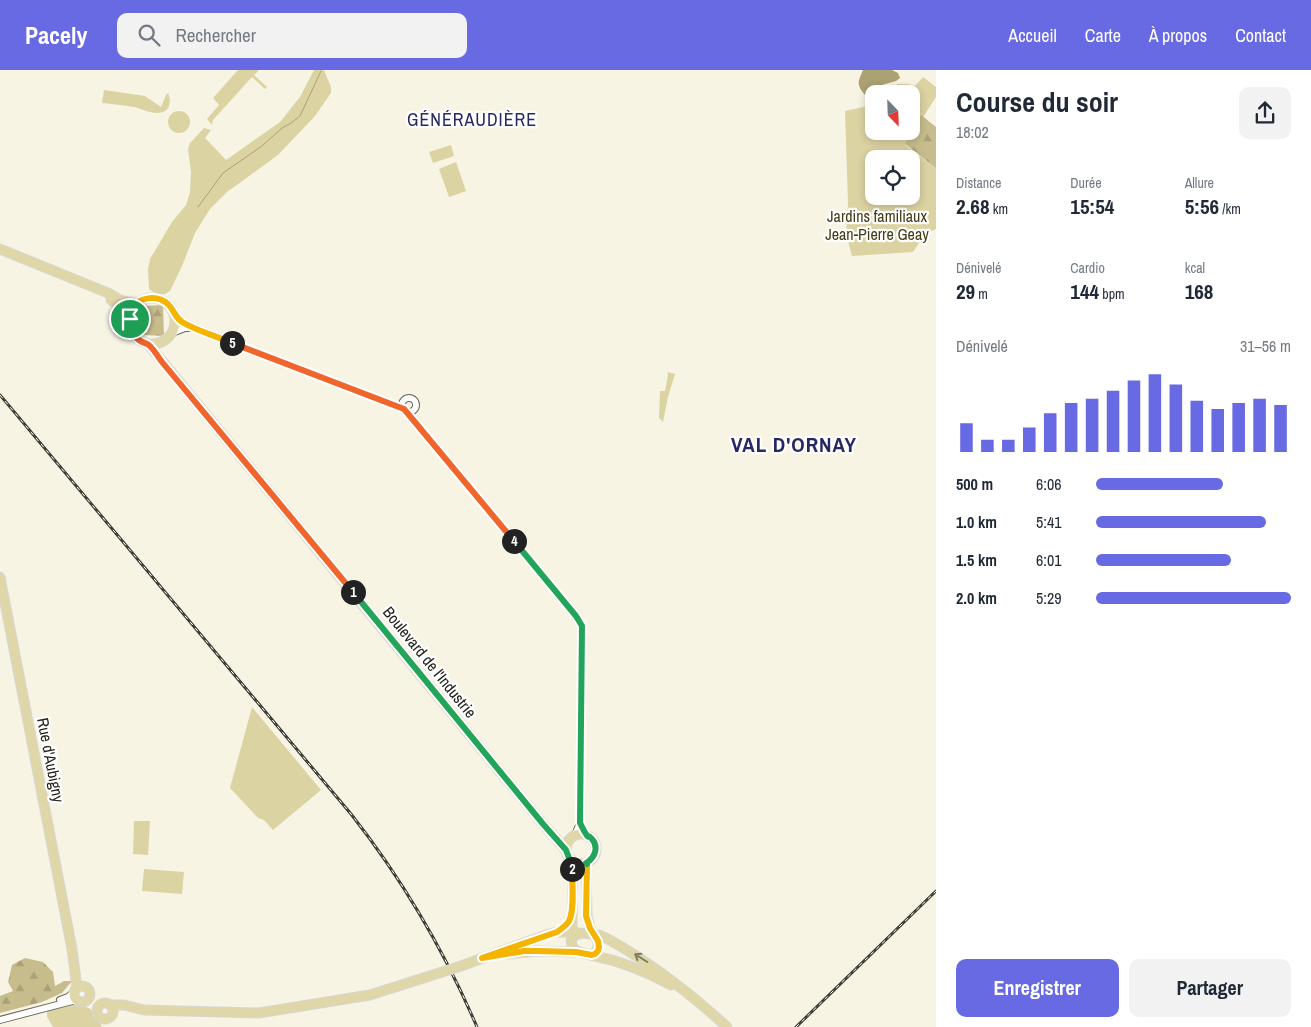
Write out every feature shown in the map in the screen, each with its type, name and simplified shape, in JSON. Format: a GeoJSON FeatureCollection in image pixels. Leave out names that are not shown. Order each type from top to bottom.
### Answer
{"type":"FeatureCollection","features":[{"type":"Feature","properties":{"kind":"main road"},"geometry":{"type":"LineString","coordinates":[[0,249],[108,293],[120,300],[136,304]]}},
{"type":"Feature","properties":{"kind":"main road"},"geometry":{"type":"LineString","coordinates":[[0,254],[102,294],[120,306],[130,319]]}},
{"type":"Feature","properties":{"kind":"main road"},"geometry":{"type":"LineString","coordinates":[[156,298],[161,300],[170,306],[175,316],[172,333],[163,342],[156,344],[148,344],[139,340],[130,328],[133,308],[136,304],[146,299],[156,298]]}},
{"type":"Feature","properties":{"kind":"main road","name":"Boulevard de l'Industrie"},"geometry":{"type":"LineString","coordinates":[[163,342],[162,354],[168,368]]}},
{"type":"Feature","properties":{"kind":"main road","name":"Boulevard de l'Industrie"},"geometry":{"type":"LineString","coordinates":[[148,344],[566,850]]}},
{"type":"Feature","properties":{"kind":"main road","name":"Rue d'Aubigny"},"geometry":{"type":"LineString","coordinates":[[0,577],[82,994]]}},
{"type":"Feature","properties":{"kind":"main road"},"geometry":{"type":"LineString","coordinates":[[554,837],[560,839],[583,834],[594,842],[596,851],[592,859],[586,863],[577,864],[572,862]]}},
{"type":"Feature","properties":{"kind":"main road"},"geometry":{"type":"LineString","coordinates":[[573,837],[568,841],[566,850],[572,862],[572,911],[575,935],[573,948],[576,952]]}},
{"type":"Feature","properties":{"kind":"main road"},"geometry":{"type":"LineString","coordinates":[[586,863],[586,916],[599,947],[598,951],[592,955]]}},
{"type":"Feature","properties":{"kind":"main road"},"geometry":{"type":"LineString","coordinates":[[105,1011],[144,1010],[259,1013],[370,995],[462,966],[557,932],[570,920],[572,911]]}},
{"type":"Feature","properties":{"kind":"main road"},"geometry":{"type":"LineString","coordinates":[[557,932],[575,935],[599,935],[608,939],[655,967],[727,1027]]}},
{"type":"Feature","properties":{"kind":"main road"},"geometry":{"type":"LineString","coordinates":[[482,958],[524,951],[576,952],[632,966],[686,993]]}},
{"type":"Feature","properties":{"kind":"main road"},"geometry":{"type":"LineString","coordinates":[[82,994],[105,1011],[111,1027]]}},
{"type":"Feature","properties":{"kind":"main road"},"geometry":{"type":"LineString","coordinates":[[105,1011],[105,1027]]}},
{"type":"Feature","properties":{"kind":"street"},"geometry":{"type":"LineString","coordinates":[[175,316],[195,328],[388,402],[398,408],[410,412],[414,410]]}},
{"type":"Feature","properties":{"kind":"street"},"geometry":{"type":"LineString","coordinates":[[172,333],[185,328],[195,328]]}},
{"type":"Feature","properties":{"kind":"street"},"geometry":{"type":"LineString","coordinates":[[388,402],[399,402],[408,398],[414,400],[416,404],[414,410],[419,426]]}},
{"type":"Feature","properties":{"kind":"street"},"geometry":{"type":"LineString","coordinates":[[404,399],[402,405],[405,410],[576,616],[582,626],[580,823],[573,837]]}},
{"type":"Feature","properties":{"kind":"street"},"geometry":{"type":"LineString","coordinates":[[580,823],[587,836]]}},
{"type":"Feature","properties":{"kind":"street"},"geometry":{"type":"LineString","coordinates":[[0,1020],[43,1008],[68,997],[82,994]]}},
{"type":"Feature","properties":{"kind":"green space"},"geometry":{"type":"Polygon","coordinates":[[[238,70],[259,70],[254,75],[267,87],[265,89],[252,77],[213,120],[212,125],[207,119],[219,105],[213,98],[238,70]]]}},
{"type":"Feature","properties":{"kind":"green space"},"geometry":{"type":"Polygon","coordinates":[[[314,70],[324,70],[331,87],[331,93],[315,116],[278,155],[227,192],[210,209],[195,233],[170,291],[165,294],[153,292],[149,289],[148,269],[150,259],[172,222],[186,205],[190,192],[191,172],[188,149],[190,143],[204,128],[211,130],[205,138],[226,160],[280,122],[300,97],[314,70]]]}},
{"type":"Feature","properties":{"kind":"green space","name":"Jardins familiaux Jean-Pierre Geay"},"geometry":{"type":"Polygon","coordinates":[[[923,77],[936,87],[936,97],[920,122],[920,85],[916,85],[923,77]]]}},
{"type":"Feature","properties":{"kind":"green space"},"geometry":{"type":"Polygon","coordinates":[[[104,90],[145,96],[161,107],[168,93],[170,103],[165,111],[157,113],[134,107],[102,103],[104,90]]]}},
{"type":"Feature","properties":{"kind":"green space","name":"Jardins familiaux Jean-Pierre Geay"},"geometry":{"type":"Polygon","coordinates":[[[865,107],[865,140],[908,140],[905,145],[912,150],[865,150],[865,205],[920,205],[920,156],[936,168],[936,229],[925,234],[913,252],[852,256],[846,234],[848,204],[845,111],[865,107]]]}},
{"type":"Feature","properties":{"kind":"green space"},"geometry":{"type":"Polygon","coordinates":[[[179,111],[187,114],[190,122],[187,130],[179,133],[171,130],[168,122],[171,114],[179,111]]]}},
{"type":"Feature","properties":{"kind":"green space"},"geometry":{"type":"Polygon","coordinates":[[[921,115],[936,127],[936,168],[920,156],[920,150],[913,150],[905,144],[907,140],[920,140],[921,115]]]}},
{"type":"Feature","properties":{"kind":"green space"},"geometry":{"type":"Polygon","coordinates":[[[451,145],[454,156],[433,163],[429,152],[451,145]]]}},
{"type":"Feature","properties":{"kind":"green space"},"geometry":{"type":"Polygon","coordinates":[[[456,162],[466,191],[449,197],[439,169],[456,162]]]}},
{"type":"Feature","properties":{"kind":"green space"},"geometry":{"type":"Polygon","coordinates":[[[163,305],[164,336],[144,335],[143,306],[163,305]]]}},
{"type":"Feature","properties":{"kind":"green space"},"geometry":{"type":"Polygon","coordinates":[[[667,372],[675,374],[663,422],[659,418],[660,391],[665,391],[667,372]]]}},
{"type":"Feature","properties":{"kind":"green space"},"geometry":{"type":"Polygon","coordinates":[[[252,707],[321,790],[273,830],[264,820],[258,818],[230,788],[252,707]]]}},
{"type":"Feature","properties":{"kind":"green space"},"geometry":{"type":"Polygon","coordinates":[[[134,821],[150,821],[148,855],[133,854],[134,821]]]}},
{"type":"Feature","properties":{"kind":"green space"},"geometry":{"type":"Polygon","coordinates":[[[144,869],[184,872],[182,894],[142,891],[144,869]]]}},
{"type":"Feature","properties":{"kind":"green space"},"geometry":{"type":"Polygon","coordinates":[[[25,958],[43,962],[53,972],[55,986],[64,981],[72,981],[62,993],[42,1002],[0,1013],[0,996],[13,991],[8,982],[12,965],[25,958]]]}},
{"type":"Feature","properties":{"kind":"green space"},"geometry":{"type":"Polygon","coordinates":[[[75,1004],[89,1008],[97,1017],[102,1027],[53,1027],[47,1017],[47,1011],[75,1004]]]}},
{"type":"Feature","properties":{"kind":"shaded area"},"geometry":{"type":"Polygon","coordinates":[[[863,70],[892,70],[898,73],[900,78],[882,85],[865,85],[865,95],[860,88],[860,77],[863,70]]]}},
{"type":"Feature","properties":{"kind":"waterway"},"geometry":{"type":"LineString","coordinates":[[198,207],[223,173],[262,146],[282,128],[300,116],[321,71]]}},
{"type":"Feature","properties":{"kind":"railway"},"geometry":{"type":"LineString","coordinates":[[0,395],[370,839],[421,916],[451,970],[477,1027]]}},
{"type":"Feature","properties":{"kind":"railway"},"geometry":{"type":"LineString","coordinates":[[796,1027],[936,891]]}},
{"type":"Feature","properties":{"kind":"district","name":"GÉNÉRAUDIÈRE"},"geometry":{"type":"Point","coordinates":[472,120]}},
{"type":"Feature","properties":{"kind":"district","name":"VAL D'ORNAY"},"geometry":{"type":"Point","coordinates":[794,445]}},
{"type":"Feature","properties":{"kind":"route"},"geometry":{"type":"LineString","coordinates":[[156,298],[166,302],[175,316],[195,328],[404,409],[576,616],[582,626],[580,823],[587,836],[594,842],[596,851],[592,859],[586,863],[586,916],[590,928],[598,941],[599,947],[595,954],[524,951],[482,958],[557,932],[570,920],[572,911],[572,862],[566,850],[154,350],[134,335],[130,328],[130,319],[136,304],[142,300],[156,298]]}}]}
